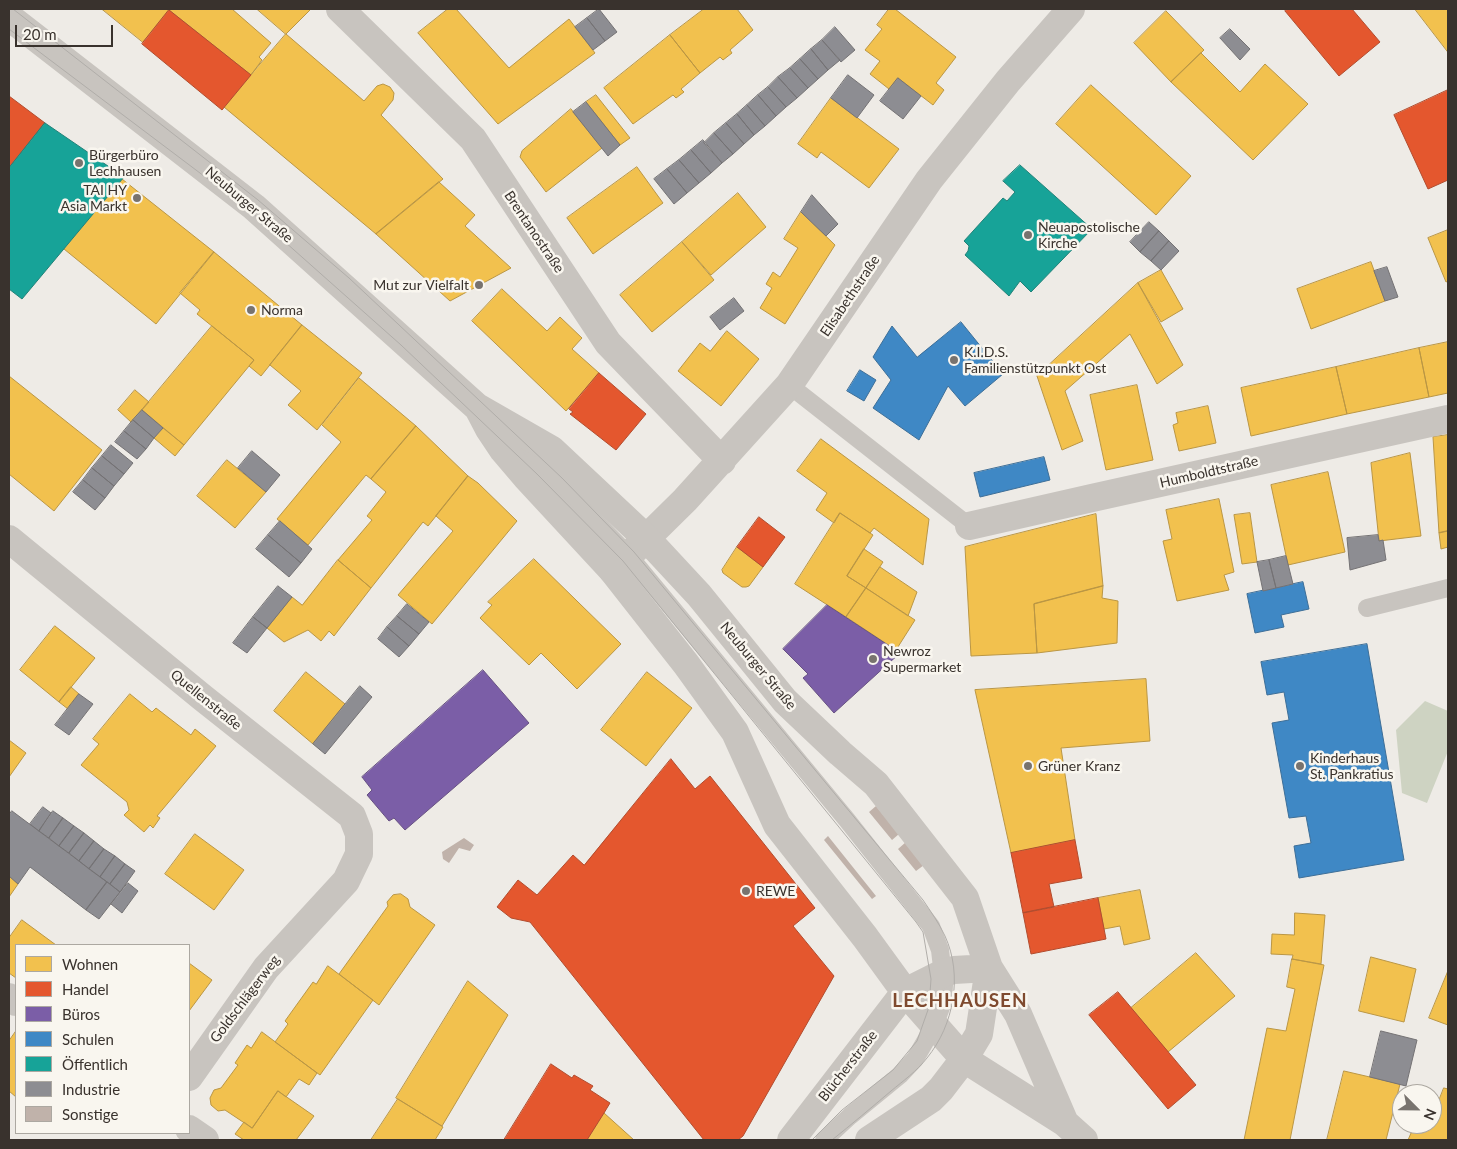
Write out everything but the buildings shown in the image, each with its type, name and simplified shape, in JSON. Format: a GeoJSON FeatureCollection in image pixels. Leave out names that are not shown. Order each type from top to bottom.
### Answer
{"type":"FeatureCollection","features":[{"type":"Feature","properties":{"kind":"street","name":"Brentanostraße"},"geometry":{"type":"LineString","coordinates":[[340,9],[473,139],[608,343],[722,460]]}},
{"type":"Feature","properties":{"kind":"street","name":"Elisabethstraße"},"geometry":{"type":"LineString","coordinates":[[630,555],[722,460],[789,385],[929,180],[1008,81],[1071,9]]}},
{"type":"Feature","properties":{"kind":"street","name":"Neuburger Straße"},"geometry":{"type":"LineString","coordinates":[[9,17],[254,207],[478,407],[552,450],[630,555],[686,664],[735,732],[777,825],[865,937],[905,992],[964,1059],[1074,1132]]}},
{"type":"Feature","properties":{"kind":"street","name":"Neuburger Straße"},"geometry":{"type":"LineString","coordinates":[[478,407],[494,436],[526,477],[630,555],[699,594],[785,701],[840,754],[876,784],[965,898],[989,968],[1018,1014],[1074,1132]]}},
{"type":"Feature","properties":{"kind":"street","name":"Humboldtstraße"},"geometry":{"type":"LineString","coordinates":[[969,526],[1448,420]]}},
{"type":"Feature","properties":{"kind":"street","name":"Quellenstraße"},"geometry":{"type":"LineString","coordinates":[[9,538],[167,669],[352,816],[359,834],[360,854],[346,881]]}},
{"type":"Feature","properties":{"kind":"street","name":"Goldschlägerweg"},"geometry":{"type":"LineString","coordinates":[[190,1075],[266,968],[346,881]]}},
{"type":"Feature","properties":{"kind":"street","name":"Neuburger Straße"},"geometry":{"type":"LineString","coordinates":[[964,1059],[979,1034],[989,968]]}},
{"type":"Feature","properties":{"kind":"street"},"geometry":{"type":"LineString","coordinates":[[905,992],[943,973],[954,970],[989,968]]}},
{"type":"Feature","properties":{"kind":"street","name":"Blücherstraße"},"geometry":{"type":"LineString","coordinates":[[791,1140],[905,992]]}},
{"type":"Feature","properties":{"kind":"street"},"geometry":{"type":"LineString","coordinates":[[869,1140],[931,1099],[964,1059]]}},
{"type":"Feature","properties":{"kind":"street"},"geometry":{"type":"LineString","coordinates":[[190,1130],[205,1140]]}},
{"type":"Feature","properties":{"kind":"lane"},"geometry":{"type":"LineString","coordinates":[[789,385],[969,526]]}},
{"type":"Feature","properties":{"kind":"lane"},"geometry":{"type":"LineString","coordinates":[[630,555],[847,820],[931,926],[940,950],[943,973],[943,1002],[934,1026],[915,1059],[824,1140]]}},
{"type":"Feature","properties":{"kind":"lane"},"geometry":{"type":"LineString","coordinates":[[1367,608],[1448,588]]}},
{"type":"Feature","properties":{"kind":"green space"},"geometry":{"type":"Polygon","coordinates":[[[1425,701],[1448,711],[1448,751],[1427,803],[1402,793],[1396,730],[1425,701]]]}},
{"type":"Feature","properties":{"kind":"tram line"},"geometry":{"type":"LineString","coordinates":[[13,9],[258,200],[349,278],[562,478],[634,552],[923,900],[945,936],[951,951],[954,967],[953,999],[944,1030],[936,1045],[919,1067],[832,1140]]}},
{"type":"Feature","properties":{"kind":"tram line"},"geometry":{"type":"LineString","coordinates":[[9,29],[249,210],[401,345],[537,474],[623,561],[916,922],[923,932],[931,979],[929,1007],[917,1041],[893,1070],[842,1110],[812,1140]]}},
{"type":"Feature","properties":{"kind":"place","name":"Bürgerbüro Lechhausen"},"geometry":{"type":"Point","coordinates":[79,163]}},
{"type":"Feature","properties":{"kind":"place","name":"TAI HY Asia Markt"},"geometry":{"type":"Point","coordinates":[137,198]}},
{"type":"Feature","properties":{"kind":"place","name":"Neuapostolische Kirche"},"geometry":{"type":"Point","coordinates":[1028,235]}},
{"type":"Feature","properties":{"kind":"place","name":"Mut zur Vielfalt"},"geometry":{"type":"Point","coordinates":[479,285]}},
{"type":"Feature","properties":{"kind":"place","name":"Norma"},"geometry":{"type":"Point","coordinates":[251,310]}},
{"type":"Feature","properties":{"kind":"place","name":"K.I.D.S. Familienstützpunkt Ost"},"geometry":{"type":"Point","coordinates":[954,360]}},
{"type":"Feature","properties":{"kind":"place","name":"Newroz Supermarket"},"geometry":{"type":"Point","coordinates":[873,659]}},
{"type":"Feature","properties":{"kind":"place","name":"Grüner Kranz"},"geometry":{"type":"Point","coordinates":[1028,766]}},
{"type":"Feature","properties":{"kind":"place","name":"Kinderhaus St. Pankratius"},"geometry":{"type":"Point","coordinates":[1300,766]}},
{"type":"Feature","properties":{"kind":"place","name":"REWE"},"geometry":{"type":"Point","coordinates":[746,891]}},
{"type":"Feature","properties":{"kind":"district","name":"LECHHAUSEN"},"geometry":{"type":"Point","coordinates":[960,1001]}}]}
